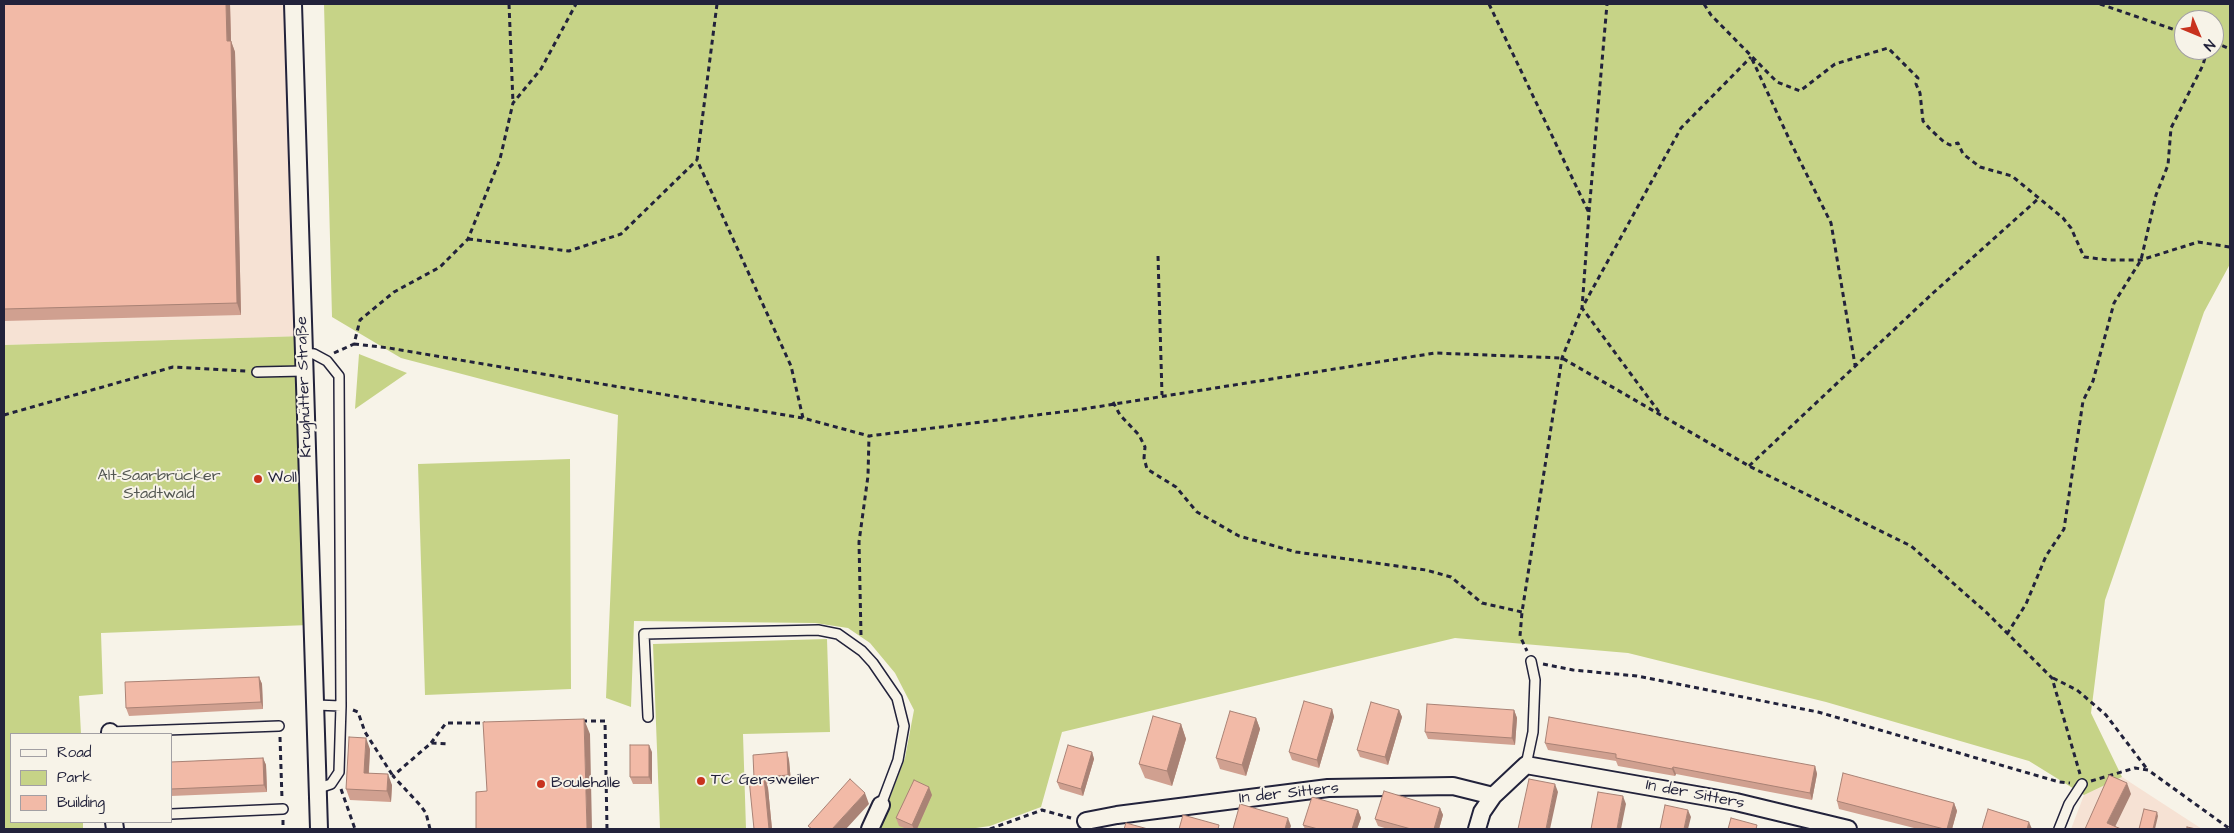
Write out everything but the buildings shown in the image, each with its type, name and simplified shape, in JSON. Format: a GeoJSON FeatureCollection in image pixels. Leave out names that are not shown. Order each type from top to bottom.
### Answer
{"type":"FeatureCollection","features":[{"type":"Feature","properties":{"kind":"street","name":"Krughütter Straße"},"geometry":{"type":"LineString","coordinates":[[293,4],[319,829]]}},
{"type":"Feature","properties":{"kind":"street"},"geometry":{"type":"LineString","coordinates":[[1477,829],[1482,812],[1493,796],[1526,765]]}},
{"type":"Feature","properties":{"kind":"street","name":"In der Sitters"},"geometry":{"type":"LineString","coordinates":[[1526,765],[1736,802],[1848,829]]}},
{"type":"Feature","properties":{"kind":"street","name":"In der Sitters"},"geometry":{"type":"LineString","coordinates":[[1086,822],[1117,815],[1328,788],[1454,786],[1493,796]]}},
{"type":"Feature","properties":{"kind":"street"},"geometry":{"type":"LineString","coordinates":[[870,829],[881,805]]}},
{"type":"Feature","properties":{"kind":"lane"},"geometry":{"type":"LineString","coordinates":[[303,353],[314,354],[327,361],[338,376],[341,739],[337,776],[331,784],[319,788]]}},
{"type":"Feature","properties":{"kind":"lane"},"geometry":{"type":"LineString","coordinates":[[257,372],[304,371]]}},
{"type":"Feature","properties":{"kind":"lane"},"geometry":{"type":"LineString","coordinates":[[648,717],[644,634],[818,630],[838,634],[862,651],[873,663],[897,698],[904,726],[898,760],[881,805]]}},
{"type":"Feature","properties":{"kind":"lane"},"geometry":{"type":"LineString","coordinates":[[1526,765],[1533,732],[1535,680],[1531,662]]}},
{"type":"Feature","properties":{"kind":"lane"},"geometry":{"type":"LineString","coordinates":[[316,706],[341,706]]}},
{"type":"Feature","properties":{"kind":"lane"},"geometry":{"type":"LineString","coordinates":[[110,733],[279,726]]}},
{"type":"Feature","properties":{"kind":"lane"},"geometry":{"type":"LineString","coordinates":[[2059,829],[2069,804],[2082,784]]}},
{"type":"Feature","properties":{"kind":"lane"},"geometry":{"type":"LineString","coordinates":[[172,814],[283,809]]}},
{"type":"Feature","properties":{"kind":"path"},"geometry":{"type":"LineString","coordinates":[[354,344],[360,320],[394,292],[440,267],[468,239],[500,159],[513,103],[509,4]]}},
{"type":"Feature","properties":{"kind":"path"},"geometry":{"type":"LineString","coordinates":[[513,103],[541,69],[576,4]]}},
{"type":"Feature","properties":{"kind":"path"},"geometry":{"type":"LineString","coordinates":[[717,4],[697,160],[791,366],[803,418]]}},
{"type":"Feature","properties":{"kind":"path"},"geometry":{"type":"LineString","coordinates":[[1489,4],[1589,212]]}},
{"type":"Feature","properties":{"kind":"path"},"geometry":{"type":"LineString","coordinates":[[1607,4],[1582,308],[1660,414]]}},
{"type":"Feature","properties":{"kind":"path"},"geometry":{"type":"LineString","coordinates":[[1704,4],[1711,15],[1777,82],[1800,91],[1835,64],[1888,48],[1918,78],[1916,84],[1920,93],[1923,121],[1930,129],[1944,142],[1950,145],[1958,143],[1963,154],[1980,167],[2012,176],[2063,218],[2071,228],[2084,256],[2109,260],[2141,260],[2198,242],[2230,247]]}},
{"type":"Feature","properties":{"kind":"path"},"geometry":{"type":"LineString","coordinates":[[2100,4],[2174,30]]}},
{"type":"Feature","properties":{"kind":"path"},"geometry":{"type":"LineString","coordinates":[[1751,57],[1681,128],[1582,308],[1562,358],[1522,612],[1520,636],[1531,662],[1573,670],[1637,676],[1818,712],[2059,782],[2082,784],[2127,770],[2148,770]]}},
{"type":"Feature","properties":{"kind":"path"},"geometry":{"type":"LineString","coordinates":[[1751,57],[1790,143],[1831,223],[1856,366]]}},
{"type":"Feature","properties":{"kind":"path"},"geometry":{"type":"LineString","coordinates":[[2007,634],[2026,604],[2046,556],[2064,529],[2083,401],[2093,381],[2114,303],[2141,260],[2156,195],[2168,165],[2171,128],[2204,60]]}},
{"type":"Feature","properties":{"kind":"path"},"geometry":{"type":"LineString","coordinates":[[468,239],[569,251],[621,234],[697,160]]}},
{"type":"Feature","properties":{"kind":"path"},"geometry":{"type":"LineString","coordinates":[[1749,466],[2038,199]]}},
{"type":"Feature","properties":{"kind":"path"},"geometry":{"type":"LineString","coordinates":[[1158,256],[1162,395]]}},
{"type":"Feature","properties":{"kind":"path"},"geometry":{"type":"LineString","coordinates":[[327,361],[336,351],[354,344],[389,348],[803,418],[869,436],[1076,410],[1113,402],[1435,354],[1562,358],[1749,466],[1911,546],[2052,678],[2077,690],[2106,715],[2148,770],[2230,829]]}},
{"type":"Feature","properties":{"kind":"path"},"geometry":{"type":"LineString","coordinates":[[4,415],[173,366],[257,372]]}},
{"type":"Feature","properties":{"kind":"path"},"geometry":{"type":"LineString","coordinates":[[1113,402],[1120,415],[1139,435],[1145,447],[1144,458],[1147,469],[1176,487],[1197,512],[1239,536],[1296,552],[1426,570],[1451,577],[1482,603],[1522,612]]}},
{"type":"Feature","properties":{"kind":"path"},"geometry":{"type":"LineString","coordinates":[[862,651],[859,542],[868,476],[869,436]]}},
{"type":"Feature","properties":{"kind":"path"},"geometry":{"type":"LineString","coordinates":[[2052,678],[2077,757],[2082,784]]}},
{"type":"Feature","properties":{"kind":"path"},"geometry":{"type":"LineString","coordinates":[[341,706],[358,712],[365,732],[393,776],[426,813],[430,829]]}},
{"type":"Feature","properties":{"kind":"path"},"geometry":{"type":"LineString","coordinates":[[575,721],[605,721],[607,829]]}},
{"type":"Feature","properties":{"kind":"path"},"geometry":{"type":"LineString","coordinates":[[393,776],[430,743],[446,723],[486,723]]}},
{"type":"Feature","properties":{"kind":"path"},"geometry":{"type":"LineString","coordinates":[[279,726],[283,829]]}},
{"type":"Feature","properties":{"kind":"path"},"geometry":{"type":"LineString","coordinates":[[430,743],[449,744]]}},
{"type":"Feature","properties":{"kind":"path"},"geometry":{"type":"LineString","coordinates":[[337,776],[355,829]]}},
{"type":"Feature","properties":{"kind":"path"},"geometry":{"type":"LineString","coordinates":[[990,829],[1042,810],[1086,822]]}},
{"type":"Feature","properties":{"kind":"shaded area"},"geometry":{"type":"Polygon","coordinates":[[[4,4],[288,4],[305,336],[4,345],[4,4]]]}},
{"type":"Feature","properties":{"kind":"shaded area"},"geometry":{"type":"Polygon","coordinates":[[[2122,777],[2202,829],[2071,829],[2084,795],[2122,777]]]}},
{"type":"Feature","properties":{"kind":"green space"},"geometry":{"type":"Polygon","coordinates":[[[324,4],[2230,4],[2230,264],[2204,312],[2105,600],[2091,713],[2122,777],[2084,795],[2029,761],[1826,702],[1628,653],[1455,638],[1062,732],[1041,807],[990,826],[969,829],[878,829],[905,758],[914,710],[895,673],[870,643],[848,628],[815,623],[634,621],[631,707],[606,698],[618,415],[401,358],[332,317],[324,4]]]}},
{"type":"Feature","properties":{"kind":"green space","name":"Alt-Saarbrücker Stadtwald"},"geometry":{"type":"Polygon","coordinates":[[[305,336],[309,625],[101,633],[103,694],[79,696],[81,733],[10,733],[10,823],[83,823],[83,829],[4,829],[4,345],[305,336]]]}},
{"type":"Feature","properties":{"kind":"green space"},"geometry":{"type":"Polygon","coordinates":[[[359,354],[407,373],[355,409],[359,354]]]}},
{"type":"Feature","properties":{"kind":"green space"},"geometry":{"type":"Polygon","coordinates":[[[570,459],[571,689],[425,695],[418,464],[570,459]]]}},
{"type":"Feature","properties":{"kind":"green space","name":"TC Gersweiler"},"geometry":{"type":"Polygon","coordinates":[[[827,639],[830,732],[743,734],[746,829],[660,829],[653,644],[827,639]]]}},
{"type":"Feature","properties":{"kind":"place","name":"Woll"},"geometry":{"type":"Point","coordinates":[258,479]}},
{"type":"Feature","properties":{"kind":"place","name":"TC Gersweiler"},"geometry":{"type":"Point","coordinates":[701,781]}},
{"type":"Feature","properties":{"kind":"place","name":"Boulehalle"},"geometry":{"type":"Point","coordinates":[541,784]}}]}
